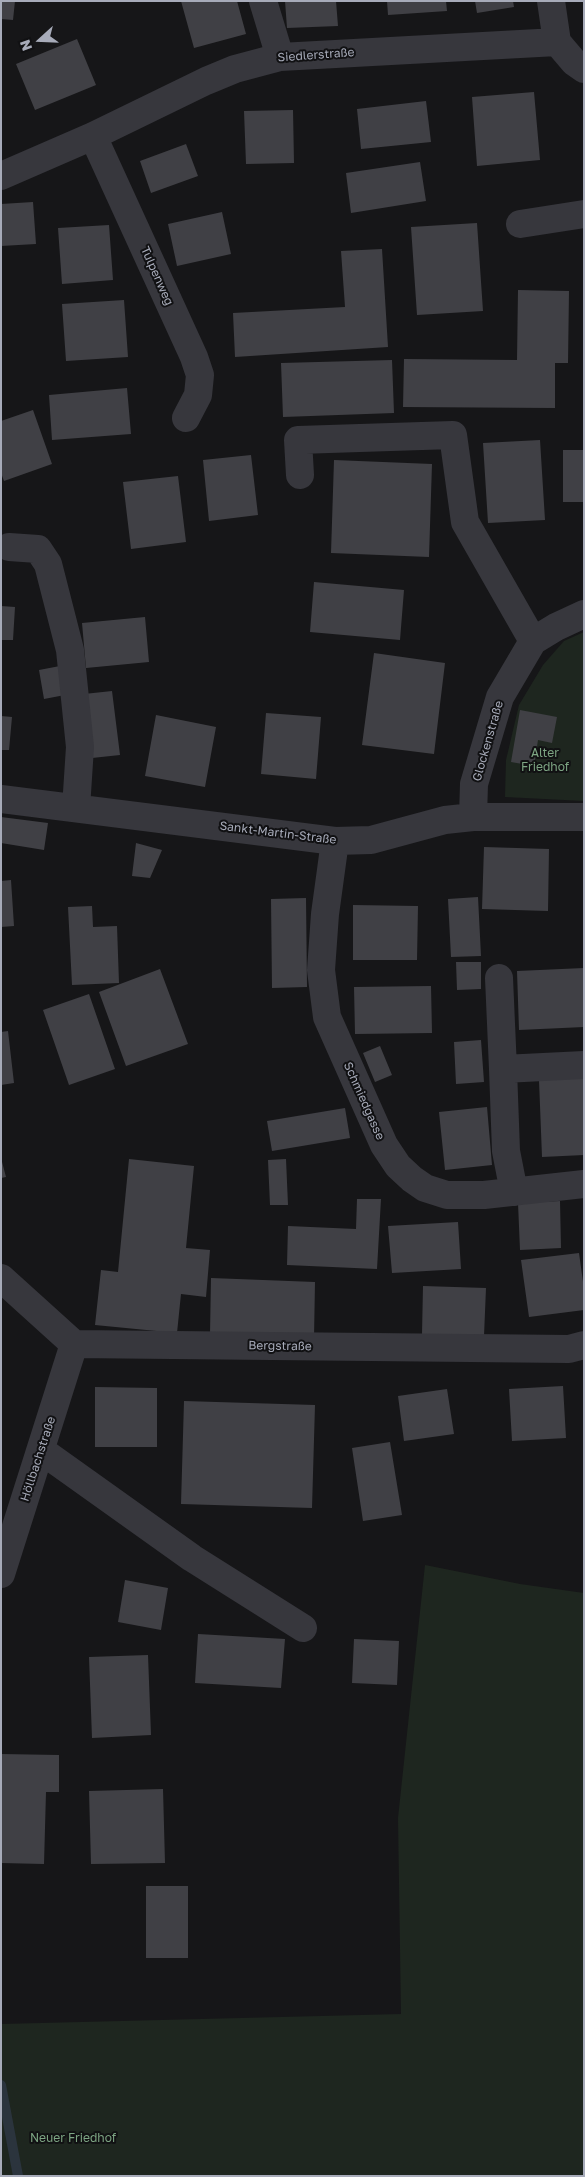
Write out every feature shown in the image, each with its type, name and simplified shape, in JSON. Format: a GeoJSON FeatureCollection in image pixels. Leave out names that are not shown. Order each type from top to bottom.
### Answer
{"type":"FeatureCollection","features":[{"type":"Feature","properties":{"kind":"street"},"geometry":{"type":"LineString","coordinates":[[263,1],[280,56]]}},
{"type":"Feature","properties":{"kind":"street"},"geometry":{"type":"LineString","coordinates":[[551,1],[557,42],[574,62],[584,69]]}},
{"type":"Feature","properties":{"kind":"street","name":"Siedlerstraße"},"geometry":{"type":"LineString","coordinates":[[1,176],[93,136],[206,81],[242,67],[280,56],[557,42]]}},
{"type":"Feature","properties":{"kind":"street","name":"Tulpenweg"},"geometry":{"type":"LineString","coordinates":[[93,136],[194,357],[200,375],[198,395],[186,418]]}},
{"type":"Feature","properties":{"kind":"street"},"geometry":{"type":"LineString","coordinates":[[520,224],[584,214]]}},
{"type":"Feature","properties":{"kind":"street"},"geometry":{"type":"LineString","coordinates":[[300,475],[298,440],[453,435],[465,522],[532,641]]}},
{"type":"Feature","properties":{"kind":"street"},"geometry":{"type":"LineString","coordinates":[[9,547],[38,549],[48,564],[70,650],[80,747],[76,808]]}},
{"type":"Feature","properties":{"kind":"street","name":"Glockenstraße"},"geometry":{"type":"LineString","coordinates":[[473,817],[474,784],[500,697],[532,641],[556,626],[584,614]]}},
{"type":"Feature","properties":{"kind":"street","name":"Sankt-Martin-Straße"},"geometry":{"type":"LineString","coordinates":[[1,799],[334,841],[371,840],[445,820],[473,817],[584,817]]}},
{"type":"Feature","properties":{"kind":"street","name":"Schmiedgasse"},"geometry":{"type":"LineString","coordinates":[[334,841],[323,933],[321,970],[323,997],[327,1017],[384,1145],[398,1166],[412,1180],[425,1188],[447,1196],[484,1195],[584,1184]]}},
{"type":"Feature","properties":{"kind":"street"},"geometry":{"type":"LineString","coordinates":[[499,978],[506,1151],[514,1192]]}},
{"type":"Feature","properties":{"kind":"street"},"geometry":{"type":"LineString","coordinates":[[503,1068],[584,1066]]}},
{"type":"Feature","properties":{"kind":"street"},"geometry":{"type":"LineString","coordinates":[[1,1278],[74,1344]]}},
{"type":"Feature","properties":{"kind":"street","name":"Bergstraße"},"geometry":{"type":"LineString","coordinates":[[74,1344],[560,1348],[584,1345]]}},
{"type":"Feature","properties":{"kind":"street","name":"Höllbachstraße"},"geometry":{"type":"LineString","coordinates":[[1,1574],[42,1451],[74,1344]]}},
{"type":"Feature","properties":{"kind":"street"},"geometry":{"type":"LineString","coordinates":[[42,1451],[192,1558],[303,1628]]}},
{"type":"Feature","properties":{"kind":"green space","name":"Alter Friedhof"},"geometry":{"type":"Polygon","coordinates":[[[584,632],[584,801],[505,797],[506,760],[519,705],[543,665],[564,641],[584,632]]]}},
{"type":"Feature","properties":{"kind":"green space","name":"Neuer Friedhof"},"geometry":{"type":"Polygon","coordinates":[[[425,1565],[520,1584],[584,1593],[584,2176],[1,2176],[1,2024],[401,2014],[398,1818],[425,1565]]]}},
{"type":"Feature","properties":{"kind":"building"},"geometry":{"type":"Polygon","coordinates":[[[1,1],[15,1],[13,20],[1,19],[1,1]]]}},
{"type":"Feature","properties":{"kind":"building"},"geometry":{"type":"Polygon","coordinates":[[[181,1],[237,1],[246,34],[194,48],[181,1]]]}},
{"type":"Feature","properties":{"kind":"building"},"geometry":{"type":"Polygon","coordinates":[[[285,1],[336,1],[338,26],[287,28],[285,1]]]}},
{"type":"Feature","properties":{"kind":"building"},"geometry":{"type":"Polygon","coordinates":[[[387,1],[446,1],[447,11],[388,15],[387,1]]]}},
{"type":"Feature","properties":{"kind":"building"},"geometry":{"type":"Polygon","coordinates":[[[475,1],[513,1],[514,7],[477,13],[475,1]]]}},
{"type":"Feature","properties":{"kind":"building"},"geometry":{"type":"Polygon","coordinates":[[[77,39],[96,85],[35,110],[16,64],[77,39]]]}},
{"type":"Feature","properties":{"kind":"building"},"geometry":{"type":"Polygon","coordinates":[[[534,92],[540,160],[477,166],[472,97],[534,92]]]}},
{"type":"Feature","properties":{"kind":"building"},"geometry":{"type":"Polygon","coordinates":[[[426,101],[431,142],[361,149],[357,109],[426,101]]]}},
{"type":"Feature","properties":{"kind":"building"},"geometry":{"type":"Polygon","coordinates":[[[293,110],[294,163],[246,164],[244,111],[293,110]]]}},
{"type":"Feature","properties":{"kind":"building"},"geometry":{"type":"Polygon","coordinates":[[[186,144],[198,176],[151,193],[140,161],[186,144]]]}},
{"type":"Feature","properties":{"kind":"building"},"geometry":{"type":"Polygon","coordinates":[[[420,162],[426,201],[351,213],[346,173],[420,162]]]}},
{"type":"Feature","properties":{"kind":"building"},"geometry":{"type":"Polygon","coordinates":[[[33,202],[36,244],[1,246],[1,204],[33,202]]]}},
{"type":"Feature","properties":{"kind":"building"},"geometry":{"type":"Polygon","coordinates":[[[222,212],[231,254],[177,266],[168,224],[222,212]]]}},
{"type":"Feature","properties":{"kind":"building"},"geometry":{"type":"Polygon","coordinates":[[[477,223],[483,311],[417,315],[411,227],[477,223]]]}},
{"type":"Feature","properties":{"kind":"building"},"geometry":{"type":"Polygon","coordinates":[[[109,225],[113,280],[62,284],[58,228],[109,225]]]}},
{"type":"Feature","properties":{"kind":"building"},"geometry":{"type":"Polygon","coordinates":[[[382,249],[388,347],[235,357],[233,313],[345,307],[341,251],[382,249]]]}},
{"type":"Feature","properties":{"kind":"building"},"geometry":{"type":"Polygon","coordinates":[[[518,290],[569,291],[568,363],[555,363],[555,408],[403,407],[404,359],[517,360],[518,290]]]}},
{"type":"Feature","properties":{"kind":"building"},"geometry":{"type":"Polygon","coordinates":[[[124,300],[128,357],[66,361],[62,304],[124,300]]]}},
{"type":"Feature","properties":{"kind":"building"},"geometry":{"type":"Polygon","coordinates":[[[392,360],[394,413],[283,417],[281,363],[392,360]]]}},
{"type":"Feature","properties":{"kind":"building"},"geometry":{"type":"Polygon","coordinates":[[[127,388],[131,434],[52,440],[49,395],[127,388]]]}},
{"type":"Feature","properties":{"kind":"building"},"geometry":{"type":"Polygon","coordinates":[[[33,410],[52,464],[4,481],[1,473],[1,421],[33,410]]]}},
{"type":"Feature","properties":{"kind":"building"},"geometry":{"type":"Polygon","coordinates":[[[540,440],[545,520],[488,523],[483,443],[540,440]]]}},
{"type":"Feature","properties":{"kind":"building"},"geometry":{"type":"Polygon","coordinates":[[[563,450],[584,450],[584,502],[563,502],[563,450]]]}},
{"type":"Feature","properties":{"kind":"building"},"geometry":{"type":"Polygon","coordinates":[[[251,455],[258,515],[209,521],[203,460],[251,455]]]}},
{"type":"Feature","properties":{"kind":"building"},"geometry":{"type":"Polygon","coordinates":[[[334,460],[432,464],[429,557],[331,553],[334,460]]]}},
{"type":"Feature","properties":{"kind":"building"},"geometry":{"type":"Polygon","coordinates":[[[178,476],[186,542],[131,549],[123,482],[178,476]]]}},
{"type":"Feature","properties":{"kind":"building"},"geometry":{"type":"Polygon","coordinates":[[[314,582],[404,590],[400,640],[310,632],[314,582]]]}},
{"type":"Feature","properties":{"kind":"building"},"geometry":{"type":"Polygon","coordinates":[[[1,606],[15,607],[13,640],[1,640],[1,606]]]}},
{"type":"Feature","properties":{"kind":"building"},"geometry":{"type":"Polygon","coordinates":[[[145,617],[149,662],[86,668],[82,623],[145,617]]]}},
{"type":"Feature","properties":{"kind":"building"},"geometry":{"type":"Polygon","coordinates":[[[374,653],[445,663],[434,754],[362,745],[374,653]]]}},
{"type":"Feature","properties":{"kind":"building"},"geometry":{"type":"Polygon","coordinates":[[[60,666],[65,695],[44,699],[39,670],[60,666]]]}},
{"type":"Feature","properties":{"kind":"building"},"geometry":{"type":"Polygon","coordinates":[[[112,691],[120,755],[92,758],[84,694],[112,691]]]}},
{"type":"Feature","properties":{"kind":"building"},"geometry":{"type":"Polygon","coordinates":[[[520,710],[557,717],[552,743],[538,740],[534,766],[511,762],[520,710]]]}},
{"type":"Feature","properties":{"kind":"building"},"geometry":{"type":"Polygon","coordinates":[[[266,713],[321,717],[316,779],[261,774],[266,713]]]}},
{"type":"Feature","properties":{"kind":"building"},"geometry":{"type":"Polygon","coordinates":[[[156,715],[216,727],[205,787],[145,776],[156,715]]]}},
{"type":"Feature","properties":{"kind":"building"},"geometry":{"type":"Polygon","coordinates":[[[1,716],[12,717],[9,750],[1,750],[1,716]]]}},
{"type":"Feature","properties":{"kind":"building"},"geometry":{"type":"Polygon","coordinates":[[[1,817],[48,823],[44,850],[1,843],[1,817]]]}},
{"type":"Feature","properties":{"kind":"building"},"geometry":{"type":"Polygon","coordinates":[[[136,843],[162,850],[150,878],[132,876],[136,843]]]}},
{"type":"Feature","properties":{"kind":"building"},"geometry":{"type":"Polygon","coordinates":[[[484,847],[549,849],[548,911],[482,909],[484,847]]]}},
{"type":"Feature","properties":{"kind":"building"},"geometry":{"type":"Polygon","coordinates":[[[11,880],[14,926],[1,927],[1,881],[11,880]]]}},
{"type":"Feature","properties":{"kind":"building"},"geometry":{"type":"Polygon","coordinates":[[[478,897],[481,956],[451,957],[448,899],[478,897]]]}},
{"type":"Feature","properties":{"kind":"building"},"geometry":{"type":"Polygon","coordinates":[[[306,898],[307,987],[272,988],[271,899],[306,898]]]}},
{"type":"Feature","properties":{"kind":"building"},"geometry":{"type":"Polygon","coordinates":[[[353,905],[418,906],[417,960],[353,960],[353,905]]]}},
{"type":"Feature","properties":{"kind":"building"},"geometry":{"type":"Polygon","coordinates":[[[92,906],[93,927],[117,926],[119,983],[72,985],[68,907],[92,906]]]}},
{"type":"Feature","properties":{"kind":"building"},"geometry":{"type":"Polygon","coordinates":[[[456,962],[481,962],[481,989],[457,990],[456,962]]]}},
{"type":"Feature","properties":{"kind":"building"},"geometry":{"type":"Polygon","coordinates":[[[584,968],[584,1027],[519,1030],[517,971],[584,968]]]}},
{"type":"Feature","properties":{"kind":"building"},"geometry":{"type":"Polygon","coordinates":[[[160,969],[188,1044],[126,1066],[99,992],[160,969]]]}},
{"type":"Feature","properties":{"kind":"building"},"geometry":{"type":"Polygon","coordinates":[[[431,986],[432,1033],[355,1034],[354,987],[431,986]]]}},
{"type":"Feature","properties":{"kind":"building"},"geometry":{"type":"Polygon","coordinates":[[[89,994],[115,1069],[69,1085],[43,1010],[89,994]]]}},
{"type":"Feature","properties":{"kind":"building"},"geometry":{"type":"Polygon","coordinates":[[[8,1031],[14,1083],[1,1085],[1,1032],[8,1031]]]}},
{"type":"Feature","properties":{"kind":"building"},"geometry":{"type":"Polygon","coordinates":[[[481,1040],[484,1082],[456,1084],[454,1042],[481,1040]]]}},
{"type":"Feature","properties":{"kind":"building"},"geometry":{"type":"Polygon","coordinates":[[[380,1046],[392,1075],[375,1082],[363,1053],[380,1046]]]}},
{"type":"Feature","properties":{"kind":"building"},"geometry":{"type":"Polygon","coordinates":[[[584,1078],[584,1155],[542,1157],[539,1080],[584,1078]]]}},
{"type":"Feature","properties":{"kind":"building"},"geometry":{"type":"Polygon","coordinates":[[[487,1107],[492,1165],[445,1170],[439,1112],[487,1107]]]}},
{"type":"Feature","properties":{"kind":"building"},"geometry":{"type":"Polygon","coordinates":[[[345,1108],[350,1138],[272,1151],[267,1121],[345,1108]]]}},
{"type":"Feature","properties":{"kind":"building"},"geometry":{"type":"Polygon","coordinates":[[[1,1158],[6,1177],[1,1178],[1,1158]]]}},
{"type":"Feature","properties":{"kind":"building"},"geometry":{"type":"Polygon","coordinates":[[[129,1159],[194,1166],[186,1248],[210,1250],[206,1297],[181,1294],[177,1333],[95,1325],[101,1270],[118,1272],[129,1159]]]}},
{"type":"Feature","properties":{"kind":"building"},"geometry":{"type":"Polygon","coordinates":[[[286,1159],[288,1205],[270,1205],[268,1160],[286,1159]]]}},
{"type":"Feature","properties":{"kind":"building"},"geometry":{"type":"Polygon","coordinates":[[[357,1199],[381,1199],[377,1269],[287,1265],[288,1226],[356,1229],[357,1199]]]}},
{"type":"Feature","properties":{"kind":"building"},"geometry":{"type":"Polygon","coordinates":[[[560,1201],[561,1248],[520,1250],[518,1203],[560,1201]]]}},
{"type":"Feature","properties":{"kind":"building"},"geometry":{"type":"Polygon","coordinates":[[[458,1222],[461,1269],[392,1273],[388,1226],[458,1222]]]}},
{"type":"Feature","properties":{"kind":"building"},"geometry":{"type":"Polygon","coordinates":[[[579,1253],[584,1289],[584,1310],[529,1317],[521,1260],[579,1253]]]}},
{"type":"Feature","properties":{"kind":"building"},"geometry":{"type":"Polygon","coordinates":[[[211,1278],[315,1282],[314,1338],[210,1334],[211,1278]]]}},
{"type":"Feature","properties":{"kind":"building"},"geometry":{"type":"Polygon","coordinates":[[[423,1286],[486,1288],[484,1336],[422,1334],[423,1286]]]}},
{"type":"Feature","properties":{"kind":"building"},"geometry":{"type":"Polygon","coordinates":[[[563,1386],[566,1438],[512,1441],[509,1389],[563,1386]]]}},
{"type":"Feature","properties":{"kind":"building"},"geometry":{"type":"Polygon","coordinates":[[[95,1387],[157,1388],[157,1447],[95,1447],[95,1387]]]}},
{"type":"Feature","properties":{"kind":"building"},"geometry":{"type":"Polygon","coordinates":[[[447,1389],[454,1434],[404,1441],[398,1396],[447,1389]]]}},
{"type":"Feature","properties":{"kind":"building"},"geometry":{"type":"Polygon","coordinates":[[[184,1401],[315,1405],[312,1508],[181,1504],[184,1401]]]}},
{"type":"Feature","properties":{"kind":"building"},"geometry":{"type":"Polygon","coordinates":[[[390,1442],[402,1515],[363,1521],[352,1448],[390,1442]]]}},
{"type":"Feature","properties":{"kind":"building"},"geometry":{"type":"Polygon","coordinates":[[[125,1580],[168,1588],[161,1630],[118,1622],[125,1580]]]}},
{"type":"Feature","properties":{"kind":"building"},"geometry":{"type":"Polygon","coordinates":[[[198,1634],[285,1639],[281,1688],[195,1683],[198,1634]]]}},
{"type":"Feature","properties":{"kind":"building"},"geometry":{"type":"Polygon","coordinates":[[[354,1639],[399,1641],[397,1685],[352,1683],[354,1639]]]}},
{"type":"Feature","properties":{"kind":"building"},"geometry":{"type":"Polygon","coordinates":[[[148,1655],[151,1735],[92,1738],[89,1657],[148,1655]]]}},
{"type":"Feature","properties":{"kind":"building"},"geometry":{"type":"Polygon","coordinates":[[[1,1754],[59,1755],[59,1792],[46,1792],[44,1864],[1,1863],[1,1754]]]}},
{"type":"Feature","properties":{"kind":"building"},"geometry":{"type":"Polygon","coordinates":[[[163,1789],[165,1863],[91,1864],[89,1791],[163,1789]]]}},
{"type":"Feature","properties":{"kind":"building"},"geometry":{"type":"Polygon","coordinates":[[[146,1886],[188,1886],[188,1958],[146,1958],[146,1886]]]}},
{"type":"Feature","properties":{"kind":"waterway"},"geometry":{"type":"LineString","coordinates":[[1,2085],[18,2176]]}}]}
